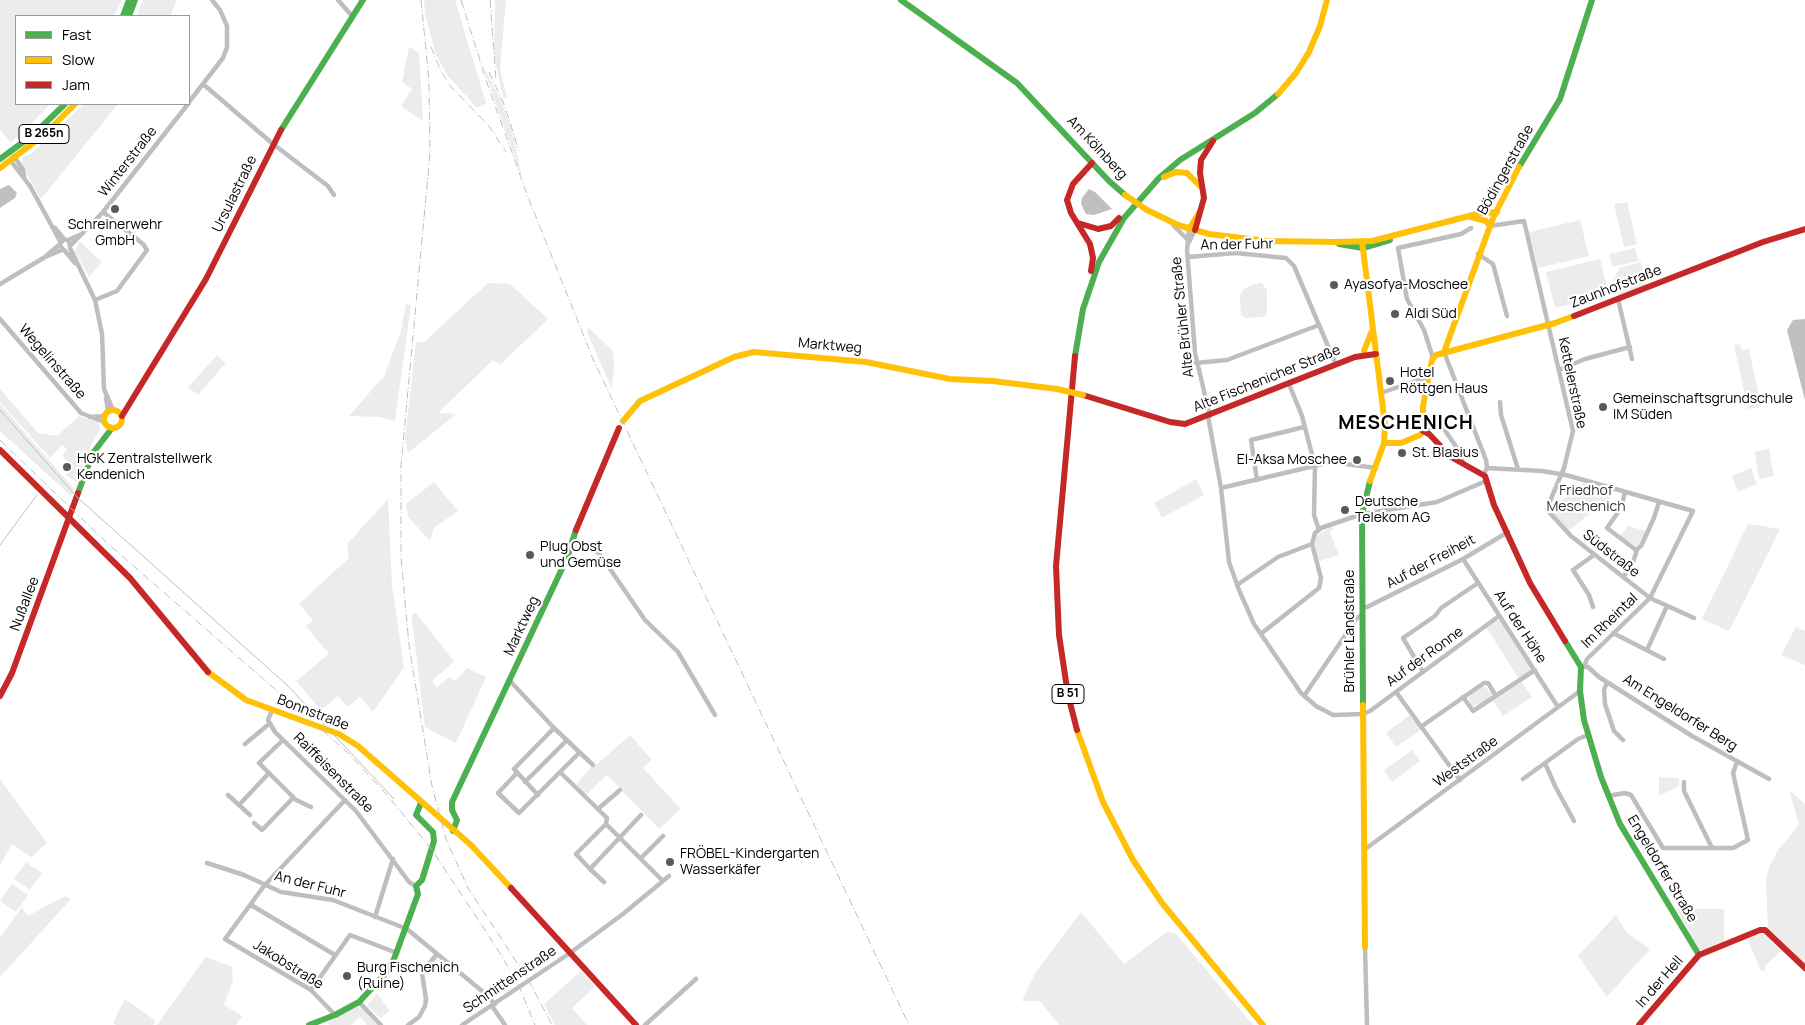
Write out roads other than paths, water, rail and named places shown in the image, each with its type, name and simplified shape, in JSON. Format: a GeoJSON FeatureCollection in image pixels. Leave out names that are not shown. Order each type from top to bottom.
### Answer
{"type":"FeatureCollection","features":[{"type":"Feature","properties":{"kind":"main road"},"geometry":{"type":"LineString","coordinates":[[123,15],[129,0]]}},
{"type":"Feature","properties":{"kind":"main road"},"geometry":{"type":"LineString","coordinates":[[129,15],[134,0]]}},
{"type":"Feature","properties":{"kind":"main road","name":"Ursulastraße"},"geometry":{"type":"LineString","coordinates":[[111,417],[132,401],[206,279],[273,144],[309,83],[363,0]]}},
{"type":"Feature","properties":{"kind":"main road","name":"Am Kölnberg"},"geometry":{"type":"LineString","coordinates":[[900,0],[992,63],[1023,88],[1094,165],[1125,195],[1163,218],[1192,229],[1225,236],[1267,241],[1336,242],[1376,246],[1402,235]]}},
{"type":"Feature","properties":{"kind":"main road","name":"B 51"},"geometry":{"type":"LineString","coordinates":[[1263,1025],[1162,903],[1133,860],[1103,802],[1081,743],[1068,695],[1058,635],[1056,566],[1075,353],[1081,318],[1089,288],[1104,252],[1130,209],[1151,186],[1180,160],[1255,113],[1278,94],[1296,73],[1309,52],[1320,26],[1327,0]]}},
{"type":"Feature","properties":{"kind":"main road","name":"Bödingerstraße"},"geometry":{"type":"LineString","coordinates":[[1444,352],[1478,254],[1495,215],[1523,160],[1560,99],[1592,0]]}},
{"type":"Feature","properties":{"kind":"main road","name":"B 265n"},"geometry":{"type":"LineString","coordinates":[[0,159],[34,134],[64,105]]}},
{"type":"Feature","properties":{"kind":"main road","name":"B 265n"},"geometry":{"type":"LineString","coordinates":[[0,168],[46,133],[74,105]]}},
{"type":"Feature","properties":{"kind":"main road"},"geometry":{"type":"LineString","coordinates":[[1192,229],[1202,207],[1204,192],[1200,174],[1201,160],[1204,152],[1218,136]]}},
{"type":"Feature","properties":{"kind":"main road"},"geometry":{"type":"LineString","coordinates":[[1089,288],[1092,254],[1087,237],[1070,213],[1068,200],[1070,190],[1077,179],[1094,165]]}},
{"type":"Feature","properties":{"kind":"main road"},"geometry":{"type":"LineString","coordinates":[[1151,186],[1169,174],[1180,172],[1193,177],[1204,192]]}},
{"type":"Feature","properties":{"kind":"main road"},"geometry":{"type":"LineString","coordinates":[[1076,222],[1090,228],[1104,228],[1114,223],[1130,209]]}},
{"type":"Feature","properties":{"kind":"main road","name":"Am Kölnberg"},"geometry":{"type":"LineString","coordinates":[[1363,245],[1481,213],[1495,215]]}},
{"type":"Feature","properties":{"kind":"main road"},"geometry":{"type":"LineString","coordinates":[[1470,216],[1486,221],[1490,226]]}},
{"type":"Feature","properties":{"kind":"main road","name":"Zaunhofstraße"},"geometry":{"type":"LineString","coordinates":[[1433,358],[1444,352],[1549,325],[1763,242],[1805,230]]}},
{"type":"Feature","properties":{"kind":"main road","name":"Brühler Landstraße"},"geometry":{"type":"LineString","coordinates":[[1363,245],[1385,425],[1384,443],[1366,492],[1362,514],[1365,947]]}},
{"type":"Feature","properties":{"kind":"main road"},"geometry":{"type":"LineString","coordinates":[[1367,274],[1370,268],[1369,254],[1376,246]]}},
{"type":"Feature","properties":{"kind":"main road"},"geometry":{"type":"LineString","coordinates":[[1364,351],[1373,327]]}},
{"type":"Feature","properties":{"kind":"main road"},"geometry":{"type":"LineString","coordinates":[[1355,357],[1375,347]]}},
{"type":"Feature","properties":{"kind":"main road","name":"Marktweg"},"geometry":{"type":"LineString","coordinates":[[623,421],[640,401],[734,357],[754,352],[866,362],[949,379],[993,381],[1083,394]]}},
{"type":"Feature","properties":{"kind":"main road"},"geometry":{"type":"LineString","coordinates":[[1355,357],[1376,354]]}},
{"type":"Feature","properties":{"kind":"main road","name":"Alte Fischenicher Straße"},"geometry":{"type":"LineString","coordinates":[[1083,394],[1185,424],[1355,357]]}},
{"type":"Feature","properties":{"kind":"main road"},"geometry":{"type":"LineString","coordinates":[[1384,443],[1401,443],[1420,435],[1423,431],[1422,406],[1433,358]]}},
{"type":"Feature","properties":{"kind":"main road"},"geometry":{"type":"LineString","coordinates":[[69,520],[86,469],[101,442],[111,417]]}},
{"type":"Feature","properties":{"kind":"main road","name":"Marktweg"},"geometry":{"type":"LineString","coordinates":[[453,831],[457,820],[452,810],[452,802],[510,682],[573,541],[580,519],[619,428]]}},
{"type":"Feature","properties":{"kind":"main road"},"geometry":{"type":"LineString","coordinates":[[1423,431],[1429,434],[1451,457],[1486,474],[1494,504],[1539,600],[1582,667]]}},
{"type":"Feature","properties":{"kind":"main road","name":"Bonnstraße"},"geometry":{"type":"LineString","coordinates":[[0,450],[135,583],[201,666],[232,692],[272,710],[348,739],[492,866],[636,1025]]}},
{"type":"Feature","properties":{"kind":"main road","name":"Nußallee"},"geometry":{"type":"LineString","coordinates":[[0,696],[12,673],[69,520]]}},
{"type":"Feature","properties":{"kind":"main road"},"geometry":{"type":"LineString","coordinates":[[64,534],[72,530],[80,530]]}},
{"type":"Feature","properties":{"kind":"main road","name":"Engeldorfer Straße"},"geometry":{"type":"LineString","coordinates":[[1582,667],[1580,691],[1588,735],[1608,796],[1624,833],[1699,955]]}},
{"type":"Feature","properties":{"kind":"main road"},"geometry":{"type":"LineString","coordinates":[[309,1025],[335,1015],[359,1002],[384,975],[397,953],[418,894],[416,886],[422,880],[434,841],[432,832],[416,814],[421,803]]}},
{"type":"Feature","properties":{"kind":"main road"},"geometry":{"type":"LineString","coordinates":[[1699,955],[1764,930],[1805,968]]}},
{"type":"Feature","properties":{"kind":"main road","name":"In der Hell"},"geometry":{"type":"LineString","coordinates":[[1639,1025],[1699,955]]}},
{"type":"Feature","properties":{"kind":"street","name":"Winterstraße"},"geometry":{"type":"LineString","coordinates":[[190,100],[223,58],[228,42],[225,19],[212,0]]}},
{"type":"Feature","properties":{"kind":"street"},"geometry":{"type":"LineString","coordinates":[[338,0],[353,16]]}},
{"type":"Feature","properties":{"kind":"street"},"geometry":{"type":"LineString","coordinates":[[203,84],[273,144],[328,186],[334,195]]}},
{"type":"Feature","properties":{"kind":"street","name":"Winterstraße"},"geometry":{"type":"LineString","coordinates":[[67,249],[103,212],[186,105]]}},
{"type":"Feature","properties":{"kind":"street"},"geometry":{"type":"LineString","coordinates":[[9,153],[63,241],[95,300],[101,326],[102,380],[111,417]]}},
{"type":"Feature","properties":{"kind":"street"},"geometry":{"type":"LineString","coordinates":[[95,300],[117,291],[147,250],[143,244],[103,212]]}},
{"type":"Feature","properties":{"kind":"street","name":"Alte Brühler Straße"},"geometry":{"type":"LineString","coordinates":[[1163,218],[1181,231],[1187,238],[1196,363],[1209,416],[1221,488],[1229,562],[1237,585],[1250,616],[1304,696],[1328,713],[1363,714]]}},
{"type":"Feature","properties":{"kind":"street","name":"Kettelerstraße"},"geometry":{"type":"LineString","coordinates":[[1490,226],[1525,222],[1573,430],[1561,474]]}},
{"type":"Feature","properties":{"kind":"street"},"geometry":{"type":"LineString","coordinates":[[1433,358],[1424,330],[1408,300],[1398,248],[1462,234],[1471,228]]}},
{"type":"Feature","properties":{"kind":"street","name":"Alte Brühler Straße"},"geometry":{"type":"LineString","coordinates":[[1187,238],[1192,229]]}},
{"type":"Feature","properties":{"kind":"street","name":"Alte Brühler Straße"},"geometry":{"type":"LineString","coordinates":[[1188,245],[1192,229]]}},
{"type":"Feature","properties":{"kind":"street","name":"Winterstraße"},"geometry":{"type":"LineString","coordinates":[[63,241],[84,233]]}},
{"type":"Feature","properties":{"kind":"street"},"geometry":{"type":"LineString","coordinates":[[63,241],[67,249]]}},
{"type":"Feature","properties":{"kind":"street"},"geometry":{"type":"LineString","coordinates":[[0,284],[45,257],[63,241]]}},
{"type":"Feature","properties":{"kind":"street"},"geometry":{"type":"LineString","coordinates":[[45,257],[67,249]]}},
{"type":"Feature","properties":{"kind":"street","name":"An der Fuhr"},"geometry":{"type":"LineString","coordinates":[[1188,257],[1236,253],[1286,258],[1294,266],[1336,365]]}},
{"type":"Feature","properties":{"kind":"street"},"geometry":{"type":"LineString","coordinates":[[1478,254],[1493,264],[1506,316]]}},
{"type":"Feature","properties":{"kind":"street"},"geometry":{"type":"LineString","coordinates":[[1618,299],[1632,359]]}},
{"type":"Feature","properties":{"kind":"street","name":"Wegelinstraße"},"geometry":{"type":"LineString","coordinates":[[0,319],[81,413],[90,417],[111,417]]}},
{"type":"Feature","properties":{"kind":"street"},"geometry":{"type":"LineString","coordinates":[[1196,363],[1227,360],[1319,325]]}},
{"type":"Feature","properties":{"kind":"street"},"geometry":{"type":"LineString","coordinates":[[1559,370],[1585,359],[1630,347]]}},
{"type":"Feature","properties":{"kind":"street"},"geometry":{"type":"LineString","coordinates":[[1444,352],[1486,460],[1486,474]]}},
{"type":"Feature","properties":{"kind":"street"},"geometry":{"type":"LineString","coordinates":[[1381,393],[1420,379],[1429,373]]}},
{"type":"Feature","properties":{"kind":"street"},"geometry":{"type":"LineString","coordinates":[[1420,379],[1427,386]]}},
{"type":"Feature","properties":{"kind":"street"},"geometry":{"type":"LineString","coordinates":[[1289,384],[1304,427],[1314,466],[1314,515],[1318,530]]}},
{"type":"Feature","properties":{"kind":"street"},"geometry":{"type":"LineString","coordinates":[[1500,402],[1501,415],[1518,469]]}},
{"type":"Feature","properties":{"kind":"street"},"geometry":{"type":"LineString","coordinates":[[1423,431],[1440,423],[1461,454],[1463,464]]}},
{"type":"Feature","properties":{"kind":"street"},"geometry":{"type":"LineString","coordinates":[[1257,480],[1251,440],[1304,427]]}},
{"type":"Feature","properties":{"kind":"street"},"geometry":{"type":"LineString","coordinates":[[1221,488],[1336,462],[1376,468]]}},
{"type":"Feature","properties":{"kind":"street"},"geometry":{"type":"LineString","coordinates":[[1262,633],[1319,588],[1320,578],[1312,544],[1313,537],[1318,530],[1335,521],[1362,514],[1437,502],[1486,474],[1518,469],[1561,474],[1659,502],[1654,518],[1637,550],[1632,565],[1623,577]]}},
{"type":"Feature","properties":{"kind":"street","name":"Südstraße"},"geometry":{"type":"LineString","coordinates":[[1561,474],[1547,508],[1565,531],[1650,598],[1694,618]]}},
{"type":"Feature","properties":{"kind":"street"},"geometry":{"type":"LineString","coordinates":[[1625,492],[1620,508],[1607,528],[1637,550]]}},
{"type":"Feature","properties":{"kind":"street","name":"Im Rheintal"},"geometry":{"type":"LineString","coordinates":[[1582,667],[1587,659],[1650,598],[1693,511],[1659,502]]}},
{"type":"Feature","properties":{"kind":"street","name":"Auf der Freiheit"},"geometry":{"type":"LineString","coordinates":[[1362,608],[1463,559],[1508,532]]}},
{"type":"Feature","properties":{"kind":"street"},"geometry":{"type":"LineString","coordinates":[[573,541],[599,553],[645,620],[683,659],[715,716]]}},
{"type":"Feature","properties":{"kind":"street"},"geometry":{"type":"LineString","coordinates":[[1237,585],[1278,557],[1312,544]]}},
{"type":"Feature","properties":{"kind":"street"},"geometry":{"type":"LineString","coordinates":[[1593,608],[1588,595],[1573,570],[1594,555]]}},
{"type":"Feature","properties":{"kind":"street","name":"Auf der Höhe"},"geometry":{"type":"LineString","coordinates":[[1463,559],[1558,707]]}},
{"type":"Feature","properties":{"kind":"street"},"geometry":{"type":"LineString","coordinates":[[1423,672],[1403,638],[1435,616],[1441,608],[1478,582]]}},
{"type":"Feature","properties":{"kind":"street"},"geometry":{"type":"LineString","coordinates":[[1647,650],[1667,606]]}},
{"type":"Feature","properties":{"kind":"street"},"geometry":{"type":"LineString","coordinates":[[1304,696],[1357,618],[1362,616]]}},
{"type":"Feature","properties":{"kind":"street","name":"Auf der Ronne"},"geometry":{"type":"LineString","coordinates":[[1363,714],[1500,616]]}},
{"type":"Feature","properties":{"kind":"street"},"geometry":{"type":"LineString","coordinates":[[1613,633],[1664,659]]}},
{"type":"Feature","properties":{"kind":"street","name":"Am Engeldorfer Berg"},"geometry":{"type":"LineString","coordinates":[[1582,667],[1588,667],[1607,682],[1692,736],[1769,779]]}},
{"type":"Feature","properties":{"kind":"street"},"geometry":{"type":"LineString","coordinates":[[1463,697],[1473,711],[1535,670]]}},
{"type":"Feature","properties":{"kind":"street"},"geometry":{"type":"LineString","coordinates":[[510,682],[579,753],[593,764]]}},
{"type":"Feature","properties":{"kind":"street"},"geometry":{"type":"LineString","coordinates":[[1422,726],[1486,682],[1496,696]]}},
{"type":"Feature","properties":{"kind":"street"},"geometry":{"type":"LineString","coordinates":[[1607,682],[1604,690],[1605,704],[1614,731],[1623,740]]}},
{"type":"Feature","properties":{"kind":"street","name":"Weststraße"},"geometry":{"type":"LineString","coordinates":[[1364,850],[1580,691]]}},
{"type":"Feature","properties":{"kind":"street"},"geometry":{"type":"LineString","coordinates":[[1396,692],[1460,780]]}},
{"type":"Feature","properties":{"kind":"street"},"geometry":{"type":"LineString","coordinates":[[245,744],[269,724],[272,710]]}},
{"type":"Feature","properties":{"kind":"street","name":"Raiffeisenstraße"},"geometry":{"type":"LineString","coordinates":[[269,724],[365,820],[409,882],[416,886]]}},
{"type":"Feature","properties":{"kind":"street"},"geometry":{"type":"LineString","coordinates":[[538,795],[516,774],[514,768],[554,728]]}},
{"type":"Feature","properties":{"kind":"street"},"geometry":{"type":"LineString","coordinates":[[1523,779],[1578,739],[1588,735]]}},
{"type":"Feature","properties":{"kind":"street"},"geometry":{"type":"LineString","coordinates":[[283,740],[259,763],[293,798],[304,806],[311,807]]}},
{"type":"Feature","properties":{"kind":"street"},"geometry":{"type":"LineString","coordinates":[[525,782],[567,740]]}},
{"type":"Feature","properties":{"kind":"street"},"geometry":{"type":"LineString","coordinates":[[516,774],[498,792],[516,812],[522,812],[579,753]]}},
{"type":"Feature","properties":{"kind":"street"},"geometry":{"type":"LineString","coordinates":[[1608,796],[1625,793],[1631,796],[1663,848],[1733,848],[1748,840],[1733,773],[1737,762]]}},
{"type":"Feature","properties":{"kind":"street"},"geometry":{"type":"LineString","coordinates":[[1545,763],[1574,821]]}},
{"type":"Feature","properties":{"kind":"street"},"geometry":{"type":"LineString","coordinates":[[560,772],[607,818],[606,824],[576,854],[604,882]]}},
{"type":"Feature","properties":{"kind":"street"},"geometry":{"type":"LineString","coordinates":[[239,805],[269,773]]}},
{"type":"Feature","properties":{"kind":"street"},"geometry":{"type":"LineString","coordinates":[[1684,782],[1684,791],[1712,848]]}},
{"type":"Feature","properties":{"kind":"street"},"geometry":{"type":"LineString","coordinates":[[598,809],[620,790]]}},
{"type":"Feature","properties":{"kind":"street"},"geometry":{"type":"LineString","coordinates":[[228,795],[250,816]]}},
{"type":"Feature","properties":{"kind":"street"},"geometry":{"type":"LineString","coordinates":[[254,823],[262,830],[293,798]]}},
{"type":"Feature","properties":{"kind":"street"},"geometry":{"type":"LineString","coordinates":[[336,955],[251,905],[264,886],[345,800]]}},
{"type":"Feature","properties":{"kind":"street"},"geometry":{"type":"LineString","coordinates":[[590,869],[641,815]]}},
{"type":"Feature","properties":{"kind":"street"},"geometry":{"type":"LineString","coordinates":[[606,824],[663,881]]}},
{"type":"Feature","properties":{"kind":"street"},"geometry":{"type":"LineString","coordinates":[[641,858],[663,836]]}},
{"type":"Feature","properties":{"kind":"street"},"geometry":{"type":"LineString","coordinates":[[375,917],[393,859]]}},
{"type":"Feature","properties":{"kind":"street","name":"An der Fuhr"},"geometry":{"type":"LineString","coordinates":[[208,863],[244,875],[264,886],[289,894],[333,900],[406,929],[437,954],[493,1005],[505,1025]]}},
{"type":"Feature","properties":{"kind":"street","name":"Schmittenstraße"},"geometry":{"type":"LineString","coordinates":[[462,1025],[570,953],[624,914],[669,876]]}},
{"type":"Feature","properties":{"kind":"street","name":"Jakobstraße"},"geometry":{"type":"LineString","coordinates":[[251,905],[225,939],[311,990],[335,1015]]}},
{"type":"Feature","properties":{"kind":"street"},"geometry":{"type":"LineString","coordinates":[[311,990],[352,934],[397,953]]}},
{"type":"Feature","properties":{"kind":"street","name":"Brühler Landstraße"},"geometry":{"type":"LineString","coordinates":[[1365,947],[1367,1025]]}},
{"type":"Feature","properties":{"kind":"street"},"geometry":{"type":"LineString","coordinates":[[408,1025],[419,1017],[425,1006],[426,999],[422,974],[437,954]]}},
{"type":"Feature","properties":{"kind":"street"},"geometry":{"type":"LineString","coordinates":[[645,1025],[696,979]]}},
{"type":"Feature","properties":{"kind":"street"},"geometry":{"type":"LineString","coordinates":[[359,1002],[381,1025]]}},
{"type":"Feature","properties":{"kind":"waterway"},"geometry":{"type":"LineString","coordinates":[[0,545],[37,495]]}},
{"type":"Feature","properties":{"kind":"tram line"},"geometry":{"type":"LineString","coordinates":[[0,410],[77,497],[288,686],[394,799]]}},
{"type":"Feature","properties":{"kind":"railway"},"geometry":{"type":"LineString","coordinates":[[421,0],[429,81],[430,153],[401,466],[401,557],[409,645],[432,786],[446,839],[468,888],[529,981],[552,1025]]}},
{"type":"Feature","properties":{"kind":"railway"},"geometry":{"type":"LineString","coordinates":[[461,0],[487,83],[528,197],[593,359],[909,1025]]}},
{"type":"Feature","properties":{"kind":"railway"},"geometry":{"type":"LineString","coordinates":[[490,0],[496,80]]}},
{"type":"Feature","properties":{"kind":"railway"},"geometry":{"type":"LineString","coordinates":[[431,47],[440,69],[451,87],[489,126],[506,152]]}},
{"type":"Feature","properties":{"kind":"railway"},"geometry":{"type":"LineString","coordinates":[[489,72],[504,104],[519,151]]}},
{"type":"Feature","properties":{"kind":"railway"},"geometry":{"type":"LineString","coordinates":[[0,440],[106,542],[346,751],[389,797],[432,850],[498,950],[518,984],[535,1025]]}},
{"type":"Feature","properties":{"kind":"place","name":"Schreinerwehr GmbH"},"geometry":{"type":"Point","coordinates":[115,209]}},
{"type":"Feature","properties":{"kind":"place","name":"Ayasofya-Moschee"},"geometry":{"type":"Point","coordinates":[1334,285]}},
{"type":"Feature","properties":{"kind":"place","name":"Aldi Süd"},"geometry":{"type":"Point","coordinates":[1395,314]}},
{"type":"Feature","properties":{"kind":"place","name":"Hotel Röttgen Haus"},"geometry":{"type":"Point","coordinates":[1390,381]}},
{"type":"Feature","properties":{"kind":"place","name":"Gemeinschaftsgrundschule IM Süden"},"geometry":{"type":"Point","coordinates":[1603,407]}},
{"type":"Feature","properties":{"kind":"place","name":"St. Blasius"},"geometry":{"type":"Point","coordinates":[1402,453]}},
{"type":"Feature","properties":{"kind":"place","name":"El-Aksa Moschee"},"geometry":{"type":"Point","coordinates":[1357,460]}},
{"type":"Feature","properties":{"kind":"place","name":"HGK Zentralstellwerk Kendenich"},"geometry":{"type":"Point","coordinates":[67,467]}},
{"type":"Feature","properties":{"kind":"place","name":"Deutsche Telekom AG"},"geometry":{"type":"Point","coordinates":[1345,510]}},
{"type":"Feature","properties":{"kind":"place","name":"Plug Obst und Gemüse"},"geometry":{"type":"Point","coordinates":[530,555]}},
{"type":"Feature","properties":{"kind":"place","name":"FRÖBEL-Kindergarten Wasserkäfer"},"geometry":{"type":"Point","coordinates":[670,862]}},
{"type":"Feature","properties":{"kind":"place","name":"Burg Fischenich (Ruine)"},"geometry":{"type":"Point","coordinates":[347,976]}},
{"type":"Feature","properties":{"kind":"district","name":"MESCHENICH"},"geometry":{"type":"Point","coordinates":[1406,424]}},
{"type":"Feature","properties":{"kind":"park label","name":"Friedhof Meschenich"},"geometry":{"type":"Point","coordinates":[1586,500]}}]}
